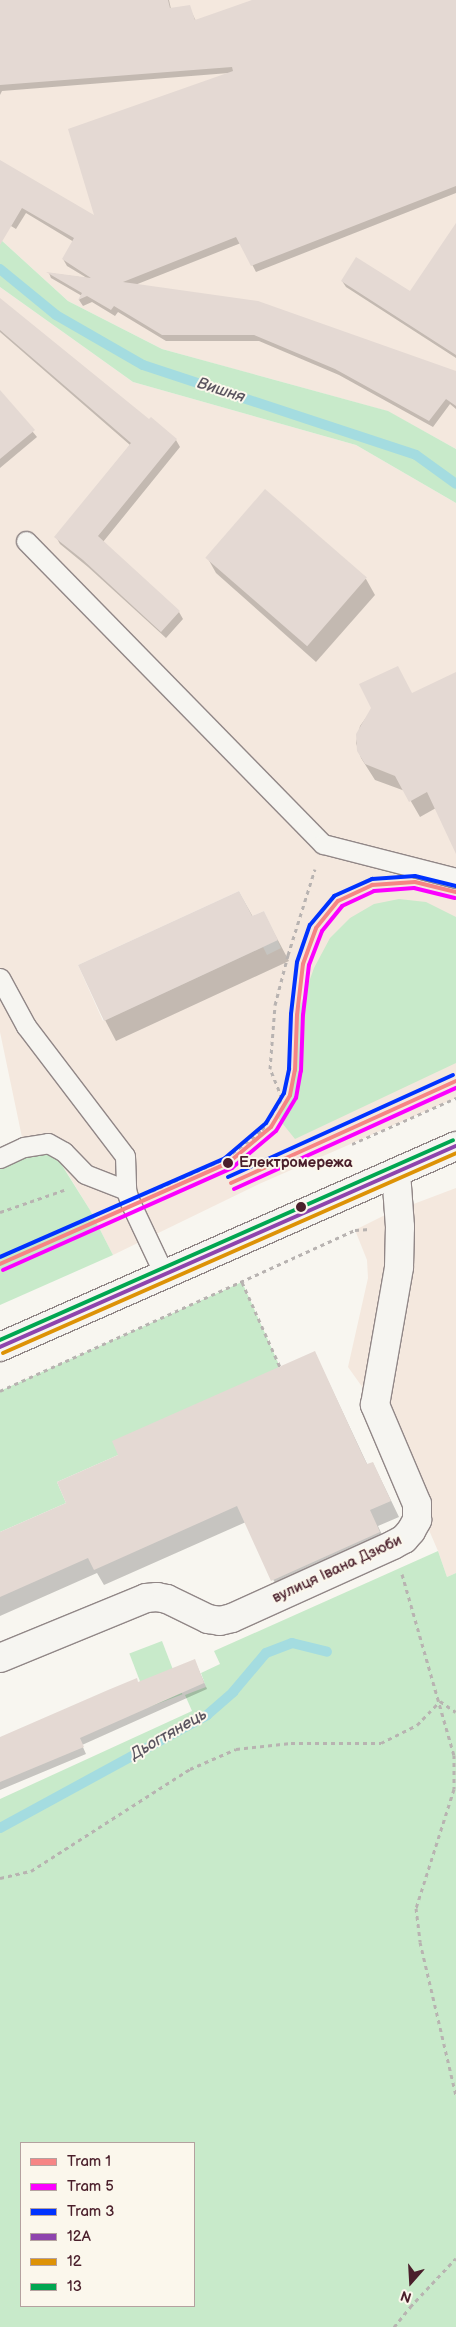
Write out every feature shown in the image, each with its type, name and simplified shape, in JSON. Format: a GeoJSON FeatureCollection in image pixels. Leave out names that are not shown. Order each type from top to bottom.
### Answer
{"type":"FeatureCollection","features":[{"type":"Feature","properties":{"kind":"street"},"geometry":{"type":"LineString","coordinates":[[0,1346],[456,1146]]}},
{"type":"Feature","properties":{"kind":"street","name":"вулиця Івана Дзюби"},"geometry":{"type":"LineString","coordinates":[[0,1658],[146,1598],[157,1597],[167,1599],[208,1619],[220,1621],[232,1618],[404,1540],[411,1531],[418,1512],[417,1504],[374,1405],[397,1284],[400,1227],[396,1173]]}},
{"type":"Feature","properties":{"kind":"lane"},"geometry":{"type":"LineString","coordinates":[[26,541],[322,844],[456,878]]}},
{"type":"Feature","properties":{"kind":"lane"},"geometry":{"type":"LineString","coordinates":[[0,978],[26,1026],[125,1156],[128,1196],[164,1274]]}},
{"type":"Feature","properties":{"kind":"lane"},"geometry":{"type":"LineString","coordinates":[[0,1158],[24,1147],[48,1144],[64,1152],[86,1174],[128,1196]]}},
{"type":"Feature","properties":{"kind":"path"},"geometry":{"type":"LineString","coordinates":[[128,1196],[226,1158],[262,1130],[282,1098],[270,1069],[275,1005],[288,955],[322,844]]}},
{"type":"Feature","properties":{"kind":"path"},"geometry":{"type":"LineString","coordinates":[[352,1144],[456,1098]]}},
{"type":"Feature","properties":{"kind":"path"},"geometry":{"type":"LineString","coordinates":[[0,1212],[23,1202],[69,1188]]}},
{"type":"Feature","properties":{"kind":"path"},"geometry":{"type":"LineString","coordinates":[[0,1391],[355,1230],[400,1227]]}},
{"type":"Feature","properties":{"kind":"path"},"geometry":{"type":"LineString","coordinates":[[242,1282],[280,1367]]}},
{"type":"Feature","properties":{"kind":"path"},"geometry":{"type":"LineString","coordinates":[[393,1545],[440,1701],[454,1755],[454,1789],[416,1908],[420,1942],[456,2096]]}},
{"type":"Feature","properties":{"kind":"path"},"geometry":{"type":"LineString","coordinates":[[440,1701],[456,1712]]}},
{"type":"Feature","properties":{"kind":"path"},"geometry":{"type":"LineString","coordinates":[[0,1878],[31,1871],[190,1769],[236,1749],[291,1743],[381,1743],[417,1725],[440,1701]]}},
{"type":"Feature","properties":{"kind":"path"},"geometry":{"type":"LineString","coordinates":[[394,2327],[456,2258]]}},
{"type":"Feature","properties":{"kind":"shaded area"},"geometry":{"type":"Polygon","coordinates":[[[0,0],[456,0],[456,449],[387,411],[162,349],[68,301],[0,239],[0,0]]]}},
{"type":"Feature","properties":{"kind":"shaded area"},"geometry":{"type":"Polygon","coordinates":[[[0,287],[133,382],[356,445],[456,503],[456,1098],[259,1184],[113,1255],[90,1210],[58,1158],[24,1147],[0,1032],[0,287]],[[239,891],[78,965],[103,1021],[263,947],[267,955],[281,948],[264,911],[252,916],[239,891]]]}},
{"type":"Feature","properties":{"kind":"shaded area"},"geometry":{"type":"Polygon","coordinates":[[[456,1188],[456,1573],[447,1577],[438,1551],[375,1405],[348,1367],[368,1278],[367,1260],[355,1230],[387,1214],[456,1188]]]}},
{"type":"Feature","properties":{"kind":"green space"},"geometry":{"type":"Polygon","coordinates":[[[0,239],[68,301],[162,349],[388,411],[456,449],[456,503],[356,445],[133,382],[0,287],[0,239]]]}},
{"type":"Feature","properties":{"kind":"green space"},"geometry":{"type":"Polygon","coordinates":[[[399,899],[426,902],[456,917],[456,1063],[295,1139],[278,1118],[290,1095],[295,1070],[297,1015],[314,968],[330,938],[350,918],[374,904],[399,899]]]}},
{"type":"Feature","properties":{"kind":"green space"},"geometry":{"type":"Polygon","coordinates":[[[48,1143],[90,1210],[113,1255],[0,1305],[0,1158],[48,1143]]]}},
{"type":"Feature","properties":{"kind":"green space"},"geometry":{"type":"Polygon","coordinates":[[[242,1282],[280,1367],[118,1455],[57,1482],[66,1503],[0,1532],[0,1391],[242,1282]]]}},
{"type":"Feature","properties":{"kind":"green space"},"geometry":{"type":"Polygon","coordinates":[[[438,1551],[447,1577],[456,1573],[456,2327],[0,2327],[0,1799],[192,1711],[185,1695],[206,1687],[201,1673],[220,1664],[214,1651],[438,1551]]]}},
{"type":"Feature","properties":{"kind":"green space"},"geometry":{"type":"Polygon","coordinates":[[[162,1641],[182,1694],[150,1707],[129,1654],[162,1641]]]}},
{"type":"Feature","properties":{"kind":"building"},"geometry":{"type":"Polygon","coordinates":[[[0,0],[168,0],[170,8],[190,5],[195,20],[252,0],[456,0],[456,186],[251,266],[236,237],[123,282],[258,301],[456,371],[456,406],[446,399],[429,421],[335,369],[254,335],[162,335],[114,306],[111,310],[87,296],[78,300],[82,293],[46,272],[91,278],[62,259],[74,238],[22,208],[0,245],[0,160],[94,215],[68,129],[233,71],[232,67],[0,85],[0,0]]]}},
{"type":"Feature","properties":{"kind":"building"},"geometry":{"type":"Polygon","coordinates":[[[456,223],[456,355],[341,281],[356,257],[410,291],[456,223]]]}},
{"type":"Feature","properties":{"kind":"building"},"geometry":{"type":"Polygon","coordinates":[[[0,298],[149,419],[151,417],[177,439],[98,536],[180,611],[161,632],[83,560],[54,537],[131,443],[0,330],[0,298]]]}},
{"type":"Feature","properties":{"kind":"building"},"geometry":{"type":"Polygon","coordinates":[[[0,390],[35,430],[0,459],[0,390]]]}},
{"type":"Feature","properties":{"kind":"building"},"geometry":{"type":"Polygon","coordinates":[[[265,489],[367,578],[307,646],[205,558],[265,489]]]}},
{"type":"Feature","properties":{"kind":"building"},"geometry":{"type":"Polygon","coordinates":[[[398,666],[412,693],[456,672],[456,854],[427,792],[409,802],[395,776],[365,764],[357,751],[356,734],[371,708],[359,684],[398,666]]]}},
{"type":"Feature","properties":{"kind":"building"},"geometry":{"type":"Polygon","coordinates":[[[239,891],[252,916],[264,911],[278,940],[104,1021],[78,965],[239,891]]]}},
{"type":"Feature","properties":{"kind":"building"},"geometry":{"type":"Polygon","coordinates":[[[315,1351],[367,1464],[373,1462],[391,1501],[370,1510],[380,1532],[271,1581],[237,1506],[94,1570],[88,1558],[0,1597],[0,1532],[66,1503],[57,1482],[118,1455],[112,1441],[315,1351]]]}},
{"type":"Feature","properties":{"kind":"building"},"geometry":{"type":"Polygon","coordinates":[[[195,1659],[204,1683],[80,1738],[84,1747],[0,1782],[0,1737],[137,1678],[138,1682],[195,1659]]]}},
{"type":"Feature","properties":{"kind":"waterway","name":"Вишня"},"geometry":{"type":"LineString","coordinates":[[0,269],[56,315],[143,365],[416,455],[456,484]]}},
{"type":"Feature","properties":{"kind":"waterway","name":"Дьогтянець"},"geometry":{"type":"LineString","coordinates":[[0,1828],[207,1715],[233,1692],[266,1653],[292,1643],[327,1652]]}},
{"type":"Feature","properties":{"kind":"tram line","name":"3"},"geometry":{"type":"LineString","coordinates":[[0,1257],[225,1158],[266,1123],[284,1093],[289,1069],[291,1014],[297,962],[310,925],[334,896],[372,879],[415,876],[456,886]]}},
{"type":"Feature","properties":{"kind":"tram line","name":"1"},"geometry":{"type":"LineString","coordinates":[[0,1264],[228,1163],[271,1127],[290,1095],[295,1070],[297,1015],[303,964],[316,928],[338,901],[372,885],[415,882],[456,892]]}},
{"type":"Feature","properties":{"kind":"tram line","name":"5"},"geometry":{"type":"LineString","coordinates":[[3,1270],[232,1168],[276,1131],[296,1098],[301,1071],[303,1015],[309,965],[322,931],[342,906],[374,891],[414,888],[455,898]]}},
{"type":"Feature","properties":{"kind":"tram line","name":"3"},"geometry":{"type":"LineString","coordinates":[[228,1177],[453,1075]]}},
{"type":"Feature","properties":{"kind":"tram line","name":"1"},"geometry":{"type":"LineString","coordinates":[[231,1183],[456,1081]]}},
{"type":"Feature","properties":{"kind":"tram line","name":"5"},"geometry":{"type":"LineString","coordinates":[[234,1189],[456,1088]]}},
{"type":"Feature","properties":{"kind":"transit line","name":"13"},"geometry":{"type":"LineString","coordinates":[[0,1340],[453,1140]]}},
{"type":"Feature","properties":{"kind":"transit line","name":"12А"},"geometry":{"type":"LineString","coordinates":[[0,1347],[456,1146]]}},
{"type":"Feature","properties":{"kind":"transit line","name":"12"},"geometry":{"type":"LineString","coordinates":[[3,1353],[456,1153]]}},
{"type":"Feature","properties":{"kind":"place","name":"Електромережа"},"geometry":{"type":"Point","coordinates":[228,1163]}}]}
